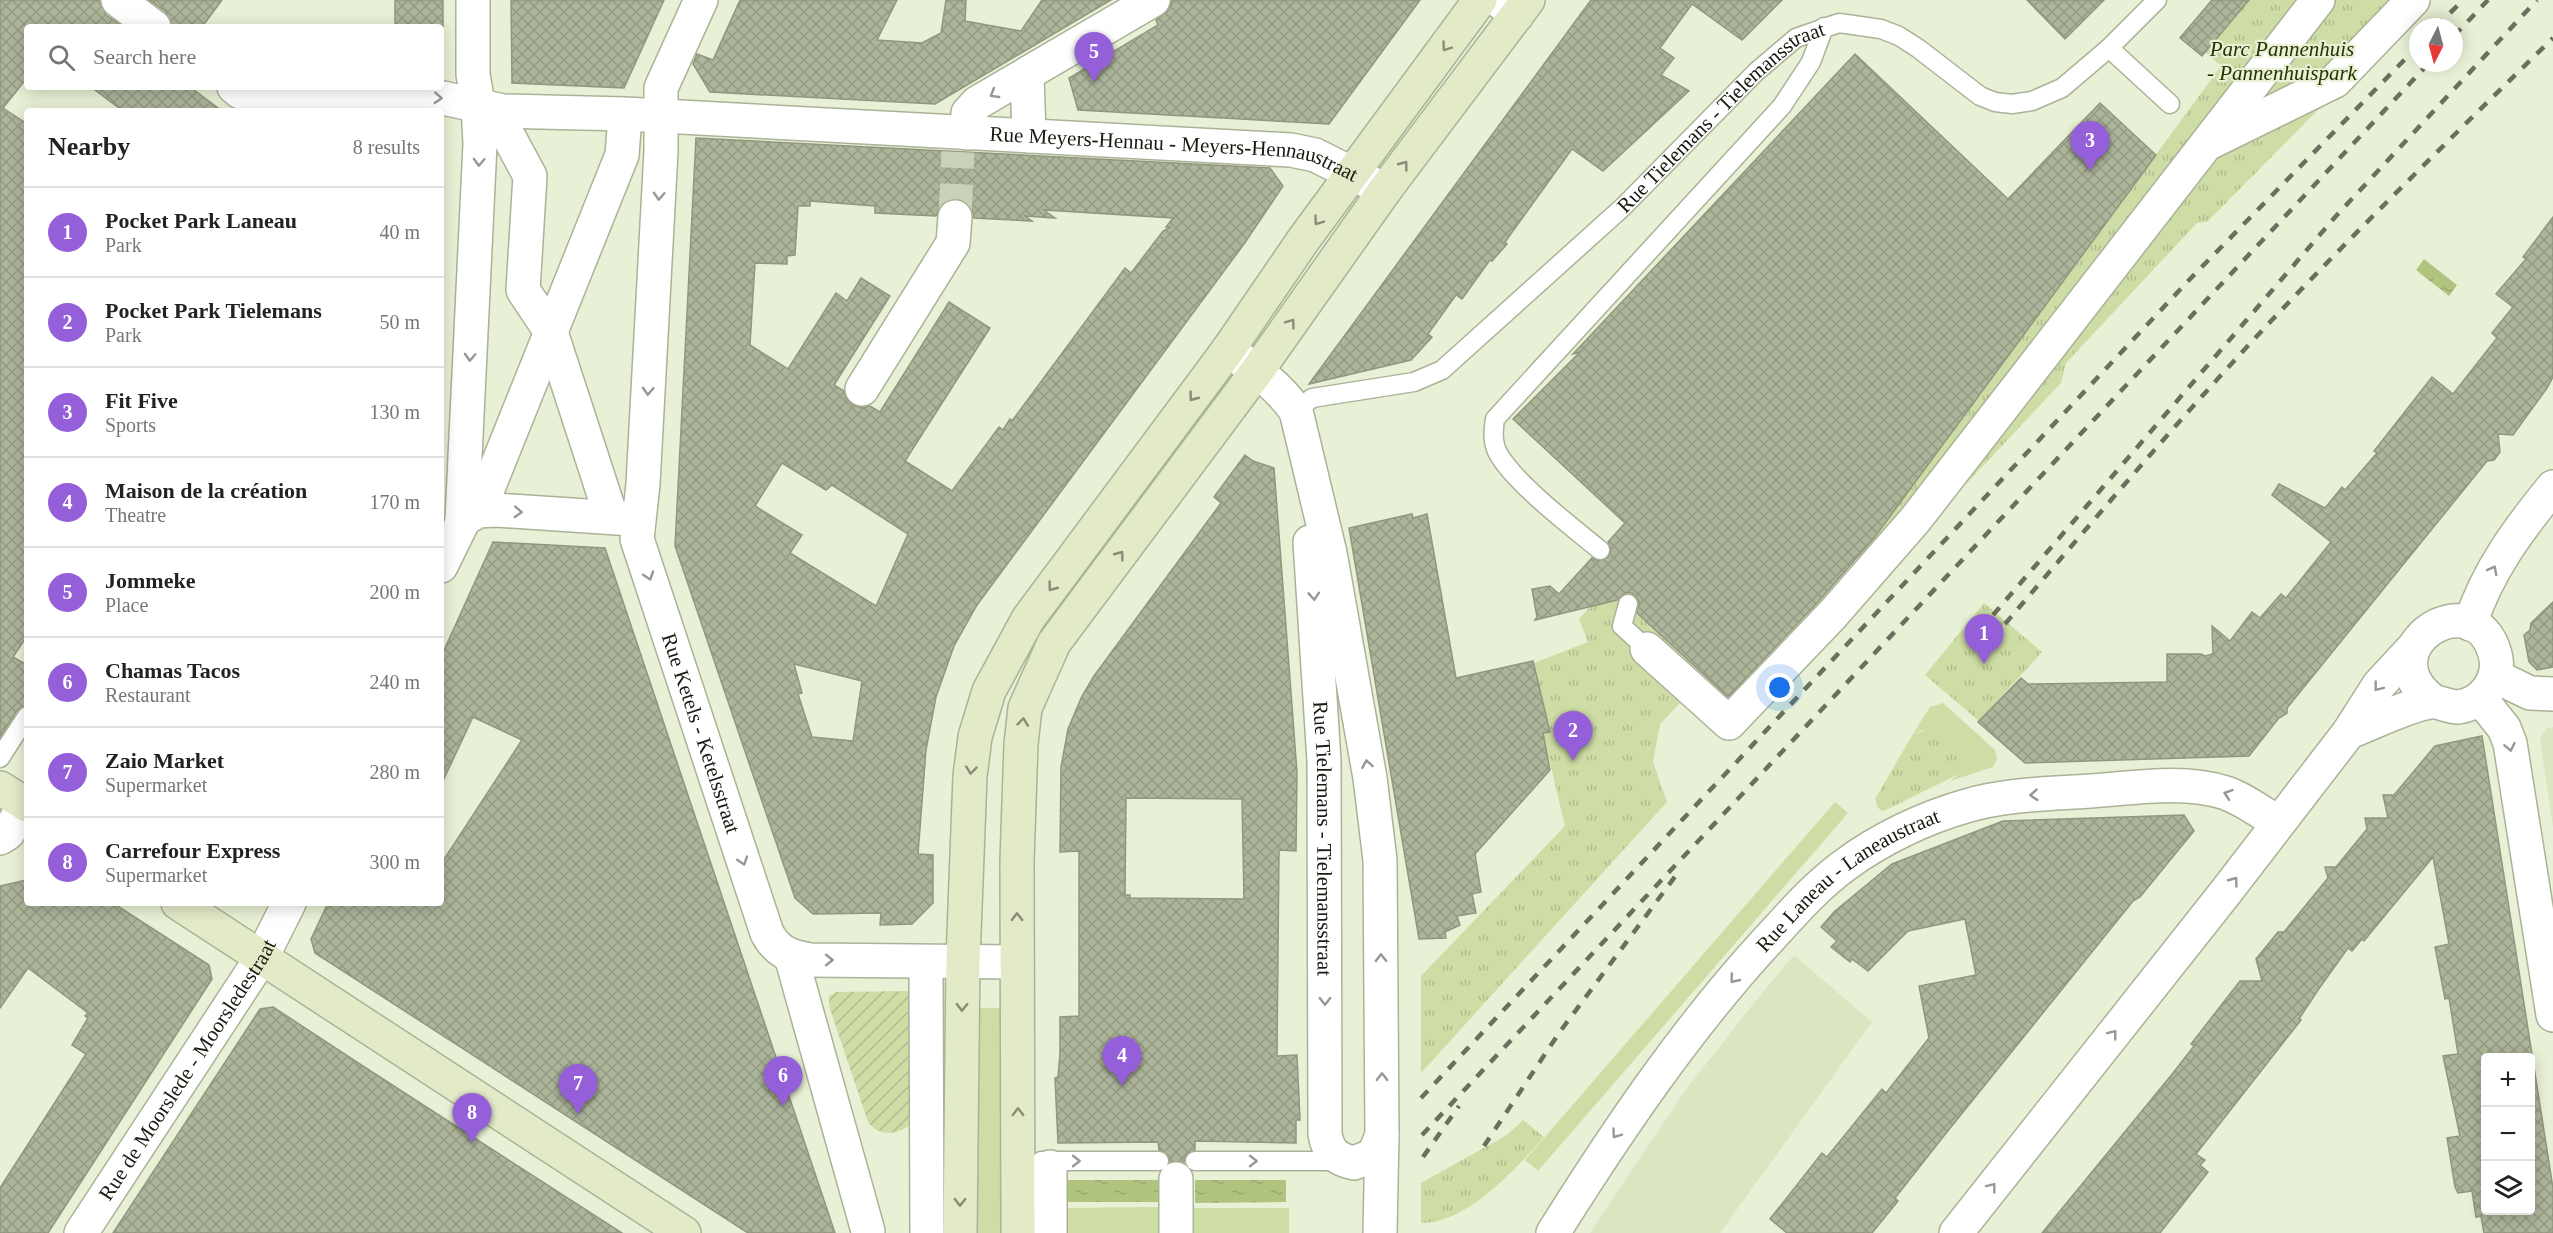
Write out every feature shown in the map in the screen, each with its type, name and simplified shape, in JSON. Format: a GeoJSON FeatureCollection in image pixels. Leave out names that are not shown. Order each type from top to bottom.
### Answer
{"type":"FeatureCollection","features":[{"type":"Feature","properties":{"kind":"main road"},"geometry":{"type":"LineString","coordinates":[[960,1233],[963,960],[970,776],[975,737],[989,691],[1028,619],[1228,350],[1352,174],[1480,0]]}},
{"type":"Feature","properties":{"kind":"main road"},"geometry":{"type":"LineString","coordinates":[[1018,1233],[1017,962],[1021,744],[1025,708],[1036,679],[1054,644],[1257,371],[1514,5]]}},
{"type":"Feature","properties":{"kind":"main road"},"geometry":{"type":"LineString","coordinates":[[183,906],[684,1233]]}},
{"type":"Feature","properties":{"kind":"street"},"geometry":{"type":"LineString","coordinates":[[118,0],[150,24]]}},
{"type":"Feature","properties":{"kind":"street"},"geometry":{"type":"LineString","coordinates":[[473,0],[473,74],[490,114],[530,176],[523,290],[551,332],[604,494],[637,483]]}},
{"type":"Feature","properties":{"kind":"street"},"geometry":{"type":"LineString","coordinates":[[661,116],[661,88],[701,0]]}},
{"type":"Feature","properties":{"kind":"street"},"geometry":{"type":"LineString","coordinates":[[961,139],[968,113],[977,104],[1153,0]]}},
{"type":"Feature","properties":{"kind":"street"},"geometry":{"type":"LineString","coordinates":[[1647,649],[1729,723],[1833,614],[1916,520],[2202,147],[2318,0]]}},
{"type":"Feature","properties":{"kind":"street"},"geometry":{"type":"LineString","coordinates":[[2202,147],[2336,81],[2413,0]]}},
{"type":"Feature","properties":{"kind":"street"},"geometry":{"type":"LineString","coordinates":[[1027,74],[1029,136]]}},
{"type":"Feature","properties":{"kind":"street","name":"Rue Meyers-Hennau - Meyers-Hennaustraat"},"geometry":{"type":"LineString","coordinates":[[238,90],[240,92],[443,98],[490,114],[503,111],[661,116],[961,139],[1029,136],[1291,150],[1315,155],[1385,190]]}},
{"type":"Feature","properties":{"kind":"street"},"geometry":{"type":"LineString","coordinates":[[462,520],[480,144],[490,114]]}},
{"type":"Feature","properties":{"kind":"street","name":"Rue Ketels - Ketelsstraat"},"geometry":{"type":"LineString","coordinates":[[661,116],[659,186],[640,520],[637,539],[767,933],[782,951],[833,1075],[868,1232]]}},
{"type":"Feature","properties":{"kind":"street"},"geometry":{"type":"LineString","coordinates":[[444,559],[474,500],[489,486],[551,332],[633,145]]}},
{"type":"Feature","properties":{"kind":"street"},"geometry":{"type":"LineString","coordinates":[[862,389],[953,243],[955,217]]}},
{"type":"Feature","properties":{"kind":"street","name":"Rue Tielemans - Tielemansstraat"},"geometry":{"type":"LineString","coordinates":[[1228,350],[1284,394],[1296,411],[1330,553],[1370,778],[1380,860],[1383,1135],[1380,1233]]}},
{"type":"Feature","properties":{"kind":"street","name":"Rue Tielemans - Tielemansstraat"},"geometry":{"type":"LineString","coordinates":[[1305,454],[1324,761],[1325,1134],[1327,1145],[1333,1155],[1343,1161]]}},
{"type":"Feature","properties":{"kind":"street"},"geometry":{"type":"LineString","coordinates":[[2470,624],[2498,560],[2511,539],[2553,487]]}},
{"type":"Feature","properties":{"kind":"street"},"geometry":{"type":"LineString","coordinates":[[462,520],[478,511],[496,510],[640,520]]}},
{"type":"Feature","properties":{"kind":"street"},"geometry":{"type":"LineString","coordinates":[[1956,1233],[2349,732],[2379,685],[2424,633],[2438,624],[2454,620],[2470,624],[2483,632],[2493,645],[2497,660],[2488,687],[2457,707],[2433,701],[2424,695],[2413,677],[2411,656],[2415,646]]}},
{"type":"Feature","properties":{"kind":"street"},"geometry":{"type":"LineString","coordinates":[[2488,687],[2553,694]]}},
{"type":"Feature","properties":{"kind":"street"},"geometry":{"type":"LineString","coordinates":[[2488,687],[2510,743],[2553,1015]]}},
{"type":"Feature","properties":{"kind":"street"},"geometry":{"type":"LineString","coordinates":[[2349,732],[2433,701]]}},
{"type":"Feature","properties":{"kind":"street","name":"Rue Laneau - Laneaustraat"},"geometry":{"type":"LineString","coordinates":[[1552,1233],[1608,1146],[1679,1049],[1749,961],[1821,885],[1845,865],[1878,844],[1936,817],[1995,800],[2022,795],[2147,788],[2202,788],[2223,792],[2243,801],[2278,823]]}},
{"type":"Feature","properties":{"kind":"street"},"geometry":{"type":"LineString","coordinates":[[0,838],[8,833],[17,799]]}},
{"type":"Feature","properties":{"kind":"street","name":"Rue de Moorslede - Moorsledestraat"},"geometry":{"type":"LineString","coordinates":[[81,1233],[262,957],[288,906]]}},
{"type":"Feature","properties":{"kind":"street"},"geometry":{"type":"LineString","coordinates":[[782,951],[811,960],[1017,962]]}},
{"type":"Feature","properties":{"kind":"street"},"geometry":{"type":"LineString","coordinates":[[926,970],[927,1233]]}},
{"type":"Feature","properties":{"kind":"street"},"geometry":{"type":"LineString","coordinates":[[1343,1161],[1354,1163],[1374,1155],[1383,1135]]}},
{"type":"Feature","properties":{"kind":"street"},"geometry":{"type":"LineString","coordinates":[[1050,1167],[1050,1233]]}},
{"type":"Feature","properties":{"kind":"street"},"geometry":{"type":"LineString","coordinates":[[1176,1167],[1176,1233]]}},
{"type":"Feature","properties":{"kind":"lane","name":"Rue Tielemans - Tielemansstraat"},"geometry":{"type":"LineString","coordinates":[[1296,411],[1312,398],[1414,382],[1442,370],[1623,207],[1756,72],[1796,38],[1839,23],[1881,29],[1899,36],[1980,96],[1995,102],[2012,104],[2053,94],[2109,48],[2157,0]]}},
{"type":"Feature","properties":{"kind":"lane"},"geometry":{"type":"LineString","coordinates":[[1600,550],[1559,516],[1498,454],[1493,433],[1495,419],[1782,106],[1811,62],[1824,27]]}},
{"type":"Feature","properties":{"kind":"lane"},"geometry":{"type":"LineString","coordinates":[[2109,48],[2170,104]]}},
{"type":"Feature","properties":{"kind":"lane"},"geometry":{"type":"LineString","coordinates":[[1628,604],[1622,626],[1647,649]]}},
{"type":"Feature","properties":{"kind":"lane"},"geometry":{"type":"LineString","coordinates":[[0,758],[24,721]]}},
{"type":"Feature","properties":{"kind":"lane"},"geometry":{"type":"LineString","coordinates":[[1018,1161],[1176,1167],[1343,1161]]}},
{"type":"Feature","properties":{"kind":"shaded area"},"geometry":{"type":"Polygon","coordinates":[[[2553,727],[2553,827],[2540,739],[2546,728],[2553,727]]]}},
{"type":"Feature","properties":{"kind":"shaded area"},"geometry":{"type":"Polygon","coordinates":[[[1794,955],[1872,1022],[1720,1233],[1590,1233],[1685,1091],[1794,955]]]}},
{"type":"Feature","properties":{"kind":"green space","name":"Parc Pannenhuis - Pannenhuispark"},"geometry":{"type":"Polygon","coordinates":[[[2249,0],[2427,0],[2207,222],[2197,223],[2066,363],[2061,383],[1725,740],[1681,702],[1660,724],[1653,762],[1667,802],[1421,1073],[1421,976],[1565,826],[1543,733],[1550,732],[1534,663],[1588,642],[1579,619],[1609,586],[1732,704],[1822,609],[2221,66],[2205,52],[2249,0]]]}},
{"type":"Feature","properties":{"kind":"green space"},"geometry":{"type":"Polygon","coordinates":[[[1984,603],[2042,652],[1979,721],[1925,675],[1984,603]]]}},
{"type":"Feature","properties":{"kind":"green space"},"geometry":{"type":"Polygon","coordinates":[[[1943,703],[1995,750],[1997,759],[1993,767],[1950,781],[1969,766],[1967,746],[1923,730],[1913,734],[1930,707],[1943,703]]]}},
{"type":"Feature","properties":{"kind":"green space"},"geometry":{"type":"Polygon","coordinates":[[[1927,730],[1967,746],[1971,757],[1967,770],[1883,811],[1878,808],[1875,799],[1913,734],[1927,730]]]}},
{"type":"Feature","properties":{"kind":"green space"},"geometry":{"type":"Polygon","coordinates":[[[1835,802],[1848,813],[1538,1171],[1525,1160],[1835,802]]]}},
{"type":"Feature","properties":{"kind":"green space"},"geometry":{"type":"Polygon","coordinates":[[[910,991],[911,1124],[895,1132],[883,1132],[872,1127],[868,1122],[829,1006],[829,996],[836,992],[910,991]]]}},
{"type":"Feature","properties":{"kind":"green space"},"geometry":{"type":"Polygon","coordinates":[[[975,1008],[1007,1008],[1006,1233],[974,1233],[975,1008]]]}},
{"type":"Feature","properties":{"kind":"green space"},"geometry":{"type":"Polygon","coordinates":[[[1523,1120],[1544,1137],[1505,1179],[1472,1205],[1455,1214],[1438,1221],[1421,1223],[1421,1183],[1507,1135],[1523,1120]]]}},
{"type":"Feature","properties":{"kind":"green space"},"geometry":{"type":"Polygon","coordinates":[[[1161,1207],[1162,1233],[1062,1233],[1062,1208],[1161,1207]]]}},
{"type":"Feature","properties":{"kind":"green space"},"geometry":{"type":"Polygon","coordinates":[[[1190,1208],[1289,1208],[1289,1233],[1190,1233],[1190,1208]]]}},
{"type":"Feature","properties":{"kind":"water"},"geometry":{"type":"Polygon","coordinates":[[[2424,259],[2457,285],[2449,296],[2416,270],[2424,259]]]}},
{"type":"Feature","properties":{"kind":"water"},"geometry":{"type":"Polygon","coordinates":[[[1067,1180],[1158,1180],[1159,1202],[1067,1202],[1067,1180]]]}},
{"type":"Feature","properties":{"kind":"water"},"geometry":{"type":"Polygon","coordinates":[[[1195,1180],[1286,1180],[1286,1202],[1195,1203],[1195,1180]]]}},
{"type":"Feature","properties":{"kind":"building"},"geometry":{"type":"Polygon","coordinates":[[[0,0],[100,0],[106,15],[119,24],[24,24],[24,82],[3,108],[24,122],[24,640],[13,657],[24,663],[24,706],[18,709],[0,737],[0,0]]]}},
{"type":"Feature","properties":{"kind":"building"},"geometry":{"type":"Polygon","coordinates":[[[149,0],[222,0],[204,24],[171,24],[166,12],[149,0]]]}},
{"type":"Feature","properties":{"kind":"building"},"geometry":{"type":"Polygon","coordinates":[[[395,0],[443,0],[443,24],[395,24],[395,0]]]}},
{"type":"Feature","properties":{"kind":"building"},"geometry":{"type":"Polygon","coordinates":[[[511,0],[664,0],[624,88],[512,83],[511,0]]]}},
{"type":"Feature","properties":{"kind":"building"},"geometry":{"type":"Polygon","coordinates":[[[740,0],[897,0],[877,40],[922,43],[941,33],[946,0],[966,0],[965,21],[1021,31],[1042,0],[1111,0],[935,104],[710,92],[693,64],[697,54],[713,60],[740,0]]]}},
{"type":"Feature","properties":{"kind":"building"},"geometry":{"type":"Polygon","coordinates":[[[1172,0],[1420,0],[1329,124],[1078,110],[1069,78],[1158,25],[1156,20],[1169,10],[1172,0]]]}},
{"type":"Feature","properties":{"kind":"building"},"geometry":{"type":"Polygon","coordinates":[[[1591,0],[1782,0],[1742,40],[1692,4],[1660,48],[1674,58],[1661,75],[1689,91],[1603,171],[1572,149],[1505,242],[1507,244],[1492,261],[1490,260],[1462,299],[1456,295],[1428,334],[1432,337],[1411,360],[1309,384],[1591,0]]]}},
{"type":"Feature","properties":{"kind":"building"},"geometry":{"type":"Polygon","coordinates":[[[2027,0],[2104,0],[2065,39],[2027,0]]]}},
{"type":"Feature","properties":{"kind":"building"},"geometry":{"type":"Polygon","coordinates":[[[2212,0],[2249,0],[2202,56],[2180,38],[2212,0]]]}},
{"type":"Feature","properties":{"kind":"building"},"geometry":{"type":"Polygon","coordinates":[[[1855,54],[2008,199],[2100,103],[2156,155],[1874,538],[1819,601],[1728,697],[1637,613],[1639,601],[1632,593],[1625,593],[1617,600],[1535,620],[1537,617],[1532,589],[1550,586],[1559,594],[1592,558],[1599,561],[1608,557],[1611,551],[1608,542],[1625,523],[1513,419],[1580,352],[1573,354],[1855,54]]]}},
{"type":"Feature","properties":{"kind":"building"},"geometry":{"type":"Polygon","coordinates":[[[95,90],[194,90],[218,108],[119,108],[95,90]]]}},
{"type":"Feature","properties":{"kind":"building"},"geometry":{"type":"Polygon","coordinates":[[[696,138],[1270,168],[1283,186],[1244,244],[977,605],[954,646],[936,697],[926,750],[918,854],[933,855],[933,903],[912,924],[880,925],[881,913],[813,914],[795,898],[675,546],[696,138]],[[956,198],[947,200],[940,206],[936,216],[875,213],[875,206],[810,201],[810,206],[798,206],[795,255],[787,256],[787,264],[755,263],[750,345],[788,369],[836,293],[847,301],[861,278],[890,296],[834,385],[844,391],[846,398],[853,405],[861,408],[870,406],[880,412],[949,302],[990,328],[905,461],[952,491],[999,427],[1003,430],[1010,419],[1012,421],[1125,268],[1131,273],[1163,231],[1171,227],[1166,227],[1173,218],[1044,210],[1055,218],[1025,216],[1032,221],[974,218],[972,208],[966,202],[956,198]],[[782,463],[755,506],[802,535],[790,553],[876,606],[908,534],[832,485],[826,490],[782,463]],[[794,664],[802,693],[798,694],[812,737],[853,741],[862,681],[794,664]]]}},
{"type":"Feature","properties":{"kind":"building"},"geometry":{"type":"Polygon","coordinates":[[[2553,217],[2553,377],[2547,388],[2513,435],[2498,434],[2500,452],[2494,460],[2487,461],[2287,708],[2287,713],[2278,719],[2249,756],[2025,763],[1978,722],[2021,678],[2028,684],[2167,682],[2167,654],[2205,656],[2213,654],[2212,626],[2230,641],[2252,612],[2260,618],[2281,594],[2286,598],[2331,542],[2272,495],[2279,484],[2325,508],[2342,487],[2345,490],[2377,453],[2374,451],[2432,377],[2453,394],[2497,338],[2492,333],[2513,307],[2496,294],[2526,259],[2523,257],[2553,217]]]}},
{"type":"Feature","properties":{"kind":"building"},"geometry":{"type":"Polygon","coordinates":[[[1245,455],[1253,461],[1274,468],[1297,772],[1296,851],[1279,850],[1277,1056],[1297,1055],[1300,1120],[1296,1120],[1296,1143],[1195,1141],[1195,1150],[1186,1155],[1184,1162],[1170,1162],[1168,1155],[1159,1150],[1158,1142],[1058,1143],[1055,1078],[1058,1077],[1060,1053],[1060,1017],[1079,1016],[1079,851],[1060,852],[1061,767],[1068,729],[1082,696],[1094,676],[1221,503],[1214,497],[1245,455]],[[1126,798],[1125,895],[1130,895],[1130,898],[1244,899],[1242,799],[1126,798]]]}},
{"type":"Feature","properties":{"kind":"building"},"geometry":{"type":"Polygon","coordinates":[[[1412,514],[1413,518],[1427,514],[1456,678],[1533,661],[1550,732],[1543,733],[1550,770],[1475,854],[1481,892],[1472,894],[1476,913],[1457,916],[1460,925],[1445,932],[1446,938],[1419,939],[1349,528],[1412,514]]]}},
{"type":"Feature","properties":{"kind":"building"},"geometry":{"type":"Polygon","coordinates":[[[493,542],[605,548],[835,1233],[748,1233],[315,953],[311,939],[327,906],[444,906],[444,859],[522,740],[473,717],[444,779],[444,650],[493,542]]]}},
{"type":"Feature","properties":{"kind":"building"},"geometry":{"type":"Polygon","coordinates":[[[2553,602],[2553,667],[2537,670],[2529,662],[2524,635],[2530,630],[2531,623],[2553,602]]]}},
{"type":"Feature","properties":{"kind":"building"},"geometry":{"type":"Polygon","coordinates":[[[2482,736],[2532,1053],[2481,1053],[2481,1215],[2535,1215],[2535,1073],[2553,1188],[2553,1233],[2484,1233],[2481,1216],[2476,1217],[2472,1191],[2458,1193],[2455,1187],[2447,1138],[2460,1136],[2443,1056],[2458,1054],[2449,998],[2445,999],[2435,947],[2449,944],[2433,857],[2364,941],[2362,939],[2352,951],[2348,948],[2299,1019],[2301,1020],[2196,1154],[2205,1160],[2200,1165],[2208,1172],[2160,1233],[2042,1233],[2173,1073],[2194,1046],[2191,1044],[2240,981],[2262,981],[2256,959],[2278,932],[2284,932],[2328,878],[2325,867],[2336,867],[2367,829],[2365,818],[2388,818],[2383,795],[2394,795],[2435,746],[2482,736]]]}},
{"type":"Feature","properties":{"kind":"building"},"geometry":{"type":"Polygon","coordinates":[[[2184,815],[2194,831],[2140,897],[2133,901],[1947,1132],[1895,1198],[1898,1201],[1872,1233],[1787,1233],[1770,1219],[1822,1153],[1827,1157],[1882,1089],[1886,1093],[1929,1038],[1919,986],[1976,975],[1965,919],[1908,931],[1868,971],[1852,959],[1850,962],[1831,947],[1837,941],[1821,927],[1835,911],[1892,864],[2003,821],[2184,815]]]}},
{"type":"Feature","properties":{"kind":"building"},"geometry":{"type":"Polygon","coordinates":[[[24,881],[24,906],[118,906],[209,965],[212,979],[48,1233],[0,1233],[0,1188],[86,1054],[72,1045],[88,1018],[85,1016],[88,1013],[28,968],[0,1008],[0,886],[24,881]]]}},
{"type":"Feature","properties":{"kind":"building"},"geometry":{"type":"Polygon","coordinates":[[[273,1007],[622,1233],[113,1233],[260,1009],[273,1007]]]}},
{"type":"Feature","properties":{"kind":"tunnel"},"geometry":{"type":"LineString","coordinates":[[955,217],[958,152]]}},
{"type":"Feature","properties":{"kind":"railway"},"geometry":{"type":"LineString","coordinates":[[2445,18],[2463,0]]}},
{"type":"Feature","properties":{"kind":"railway"},"geometry":{"type":"LineString","coordinates":[[2463,26],[2488,0]]}},
{"type":"Feature","properties":{"kind":"railway"},"geometry":{"type":"LineString","coordinates":[[1993,615],[2336,216],[2537,0]]}},
{"type":"Feature","properties":{"kind":"railway"},"geometry":{"type":"LineString","coordinates":[[2005,624],[2169,433],[2271,321],[2376,213],[2553,38]]}},
{"type":"Feature","properties":{"kind":"railway"},"geometry":{"type":"LineString","coordinates":[[1421,1098],[2191,278],[2409,55]]}},
{"type":"Feature","properties":{"kind":"railway"},"geometry":{"type":"LineString","coordinates":[[1422,1135],[2421,72]]}},
{"type":"Feature","properties":{"kind":"railway"},"geometry":{"type":"LineString","coordinates":[[1484,1146],[1559,1033],[1677,874]]}},
{"type":"Feature","properties":{"kind":"railway"},"geometry":{"type":"LineString","coordinates":[[1423,1157],[1459,1106]]}},
{"type":"Feature","properties":{"kind":"place","name":"Jommeke"},"geometry":{"type":"Point","coordinates":[1094,82]}},
{"type":"Feature","properties":{"kind":"place","name":"Fit Five"},"geometry":{"type":"Point","coordinates":[2090,171]}},
{"type":"Feature","properties":{"kind":"place","name":"Pocket Park Laneau"},"geometry":{"type":"Point","coordinates":[1984,664]}},
{"type":"Feature","properties":{"kind":"place","name":"Pocket Park Tielemans"},"geometry":{"type":"Point","coordinates":[1573,761]}},
{"type":"Feature","properties":{"kind":"place","name":"Maison de la création"},"geometry":{"type":"Point","coordinates":[1122,1086]}},
{"type":"Feature","properties":{"kind":"place","name":"Chamas Tacos"},"geometry":{"type":"Point","coordinates":[783,1106]}},
{"type":"Feature","properties":{"kind":"place","name":"Zaio Market"},"geometry":{"type":"Point","coordinates":[578,1114]}},
{"type":"Feature","properties":{"kind":"place","name":"Carrefour Express"},"geometry":{"type":"Point","coordinates":[472,1143]}}]}
